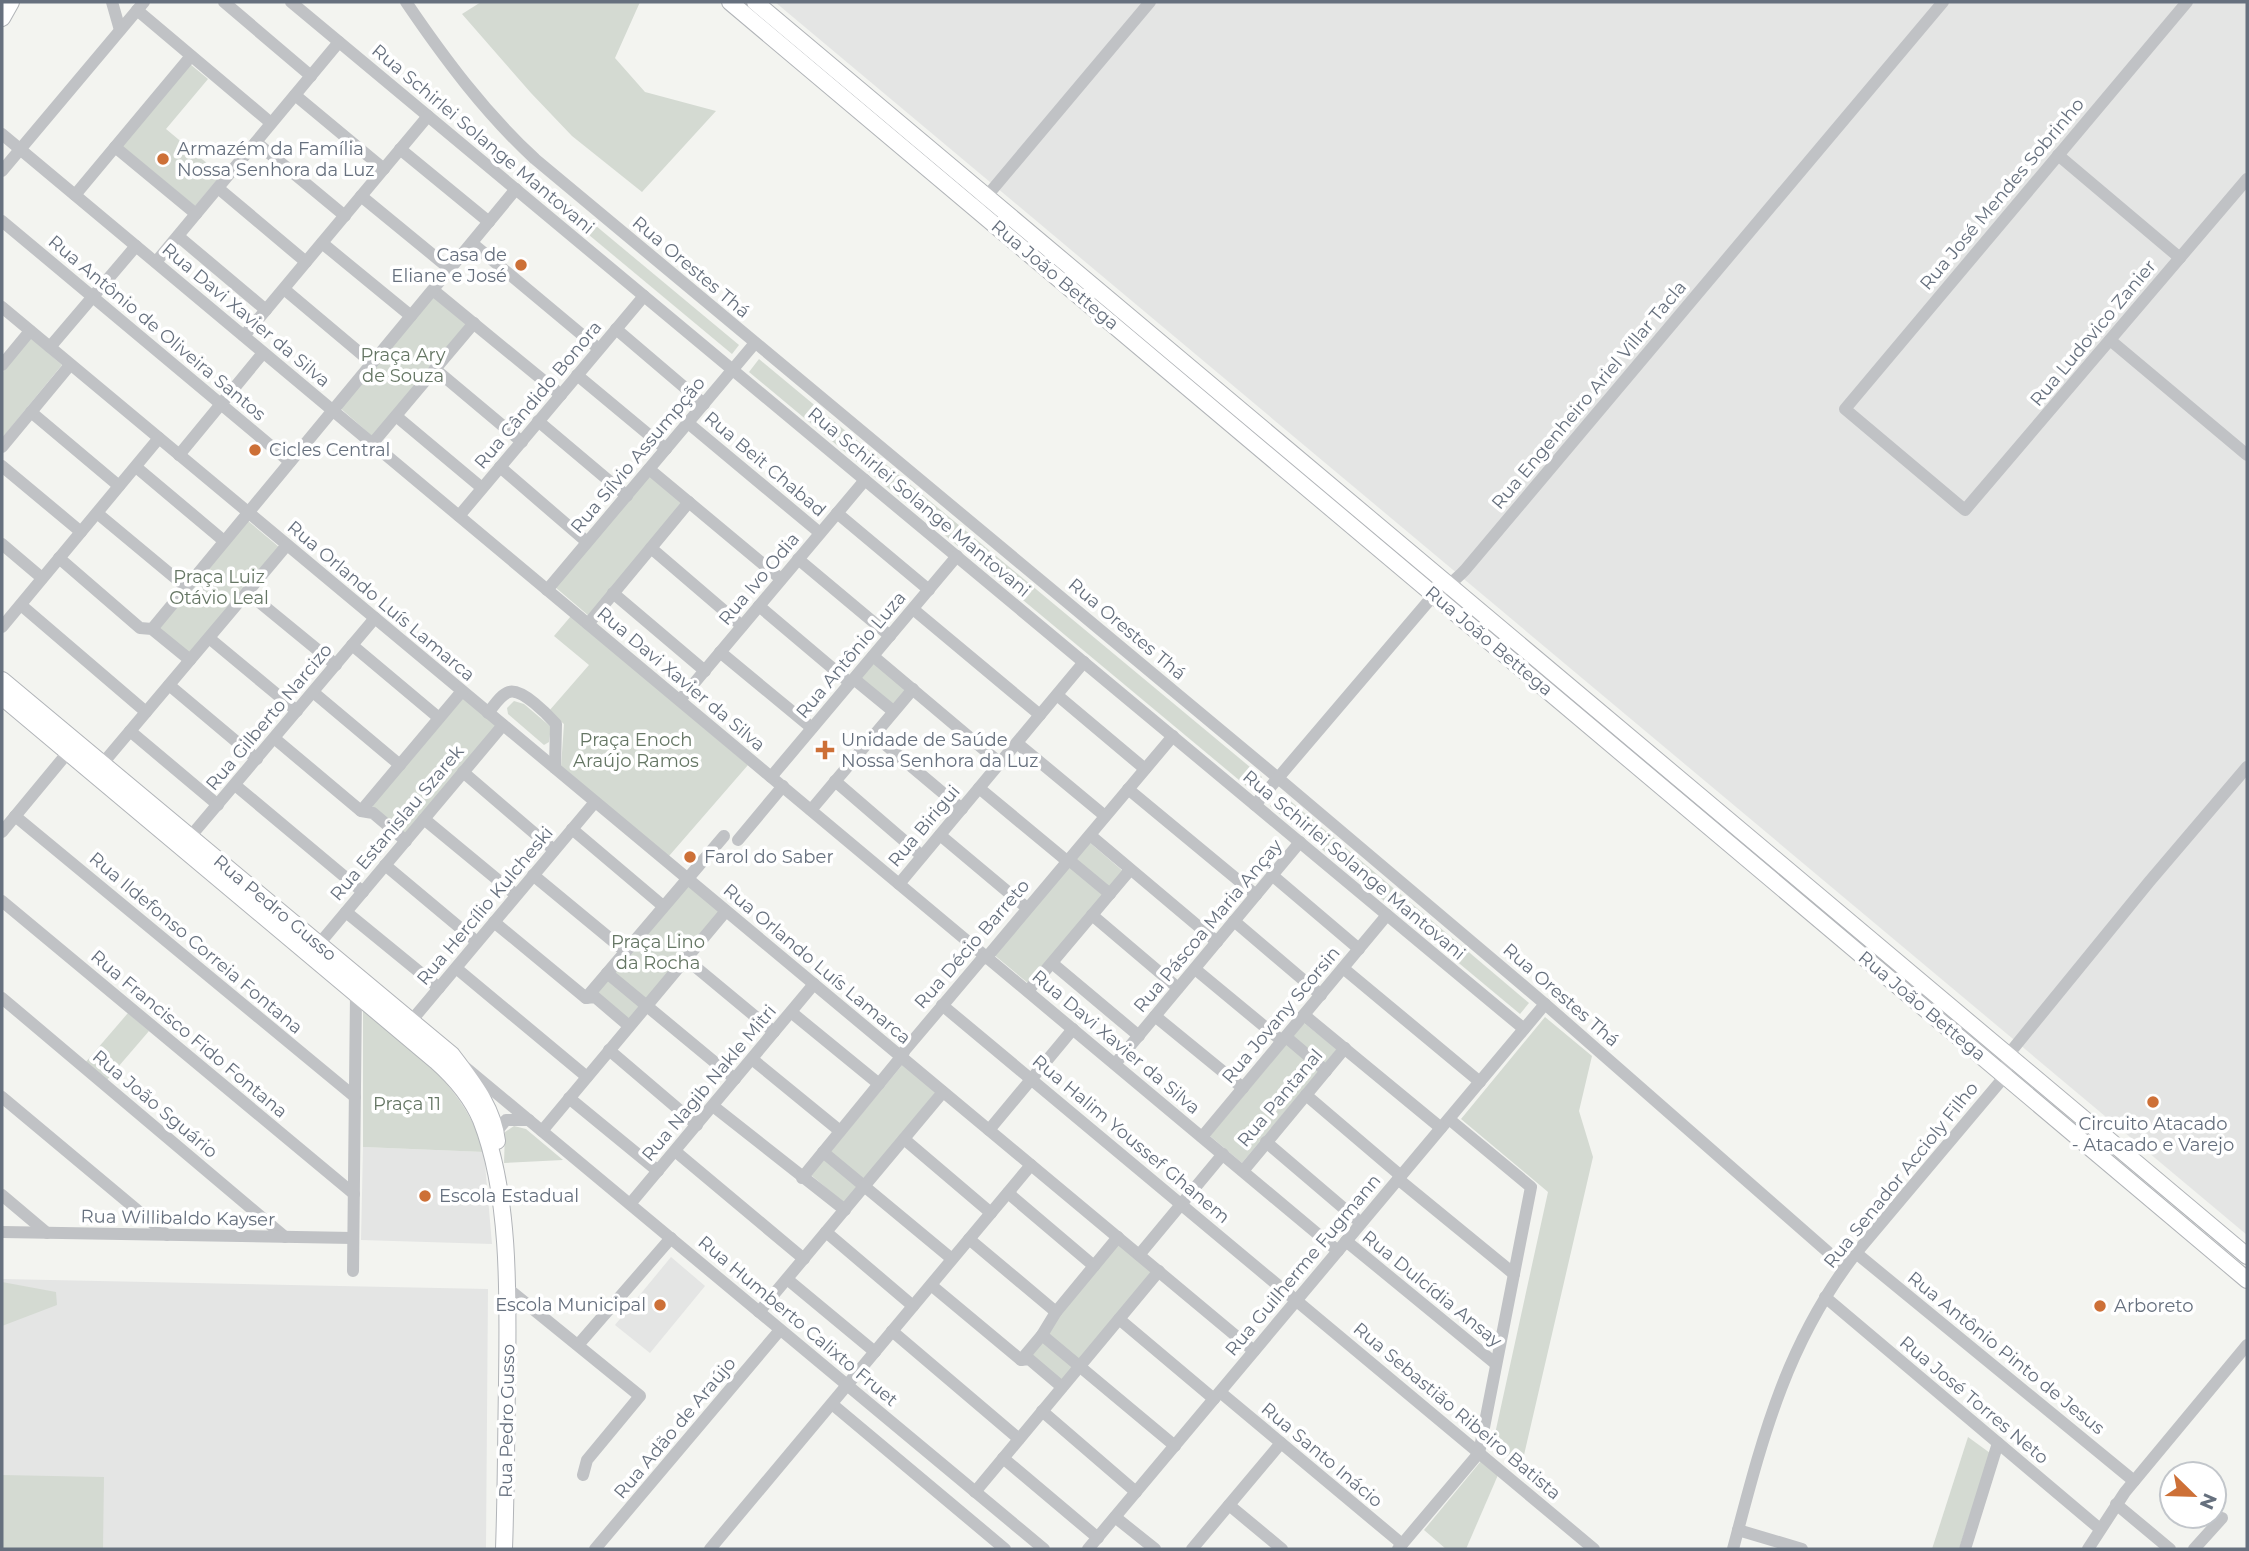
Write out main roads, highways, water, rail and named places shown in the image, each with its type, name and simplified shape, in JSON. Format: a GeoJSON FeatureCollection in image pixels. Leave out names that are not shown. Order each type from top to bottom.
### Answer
{"type":"FeatureCollection","features":[{"type":"Feature","properties":{"kind":"main road"},"geometry":{"type":"LineString","coordinates":[[2,18],[10,2]]}},
{"type":"Feature","properties":{"kind":"main road","name":"Rua João Bettega"},"geometry":{"type":"LineString","coordinates":[[730,2],[981,203],[1209,394],[1451,586],[2247,1256]]}},
{"type":"Feature","properties":{"kind":"main road","name":"Rua João Bettega"},"geometry":{"type":"LineString","coordinates":[[755,2],[981,203]]}},
{"type":"Feature","properties":{"kind":"main road","name":"Rua João Bettega"},"geometry":{"type":"LineString","coordinates":[[1209,394],[1435,595],[2247,1280]]}},
{"type":"Feature","properties":{"kind":"main road","name":"Rua Pedro Gusso"},"geometry":{"type":"LineString","coordinates":[[2,680],[72,748],[406,1027],[465,1092],[481,1119],[496,1168]]}},
{"type":"Feature","properties":{"kind":"main road","name":"Rua Pedro Gusso"},"geometry":{"type":"LineString","coordinates":[[4,704],[72,748]]}},
{"type":"Feature","properties":{"kind":"main road","name":"Rua Pedro Gusso"},"geometry":{"type":"LineString","coordinates":[[98,769],[190,838],[319,944],[360,988]]}},
{"type":"Feature","properties":{"kind":"main road"},"geometry":{"type":"LineString","coordinates":[[1721,836],[1732,823]]}},
{"type":"Feature","properties":{"kind":"main road"},"geometry":{"type":"LineString","coordinates":[[1738,850],[1748,837]]}},
{"type":"Feature","properties":{"kind":"main road","name":"Rua Pedro Gusso"},"geometry":{"type":"LineString","coordinates":[[406,1027],[452,1055],[482,1098],[496,1132],[496,1168],[508,1288],[504,1549]]}},
{"type":"Feature","properties":{"kind":"place","name":"Armazém da Família Nossa Senhora da Luz"},"geometry":{"type":"Point","coordinates":[163,159]}},
{"type":"Feature","properties":{"kind":"place","name":"Casa de Eliane e José"},"geometry":{"type":"Point","coordinates":[521,265]}},
{"type":"Feature","properties":{"kind":"place","name":"Cicles Central"},"geometry":{"type":"Point","coordinates":[255,450]}},
{"type":"Feature","properties":{"kind":"place","name":"Unidade de Saúde Nossa Senhora da Luz"},"geometry":{"type":"Point","coordinates":[825,750]}},
{"type":"Feature","properties":{"kind":"place","name":"Farol do Saber"},"geometry":{"type":"Point","coordinates":[690,857]}},
{"type":"Feature","properties":{"kind":"place","name":"Circuito Atacado - Atacado e Varejo"},"geometry":{"type":"Point","coordinates":[2153,1102]}},
{"type":"Feature","properties":{"kind":"place","name":"Escola Estadual"},"geometry":{"type":"Point","coordinates":[425,1196]}},
{"type":"Feature","properties":{"kind":"place","name":"Escola Municipal"},"geometry":{"type":"Point","coordinates":[660,1305]}},
{"type":"Feature","properties":{"kind":"place","name":"Arboreto"},"geometry":{"type":"Point","coordinates":[2100,1306]}},
{"type":"Feature","properties":{"kind":"park label","name":"Praça Ary de Souza"},"geometry":{"type":"Point","coordinates":[403,365]}},
{"type":"Feature","properties":{"kind":"park label","name":"Praça Luiz Otávio Leal"},"geometry":{"type":"Point","coordinates":[219,587]}},
{"type":"Feature","properties":{"kind":"park label","name":"Praça Enoch Araújo Ramos"},"geometry":{"type":"Point","coordinates":[636,750]}},
{"type":"Feature","properties":{"kind":"park label","name":"Praça Lino da Rocha"},"geometry":{"type":"Point","coordinates":[658,952]}},
{"type":"Feature","properties":{"kind":"park label","name":"Praça 11"},"geometry":{"type":"Point","coordinates":[407,1104]}}]}
